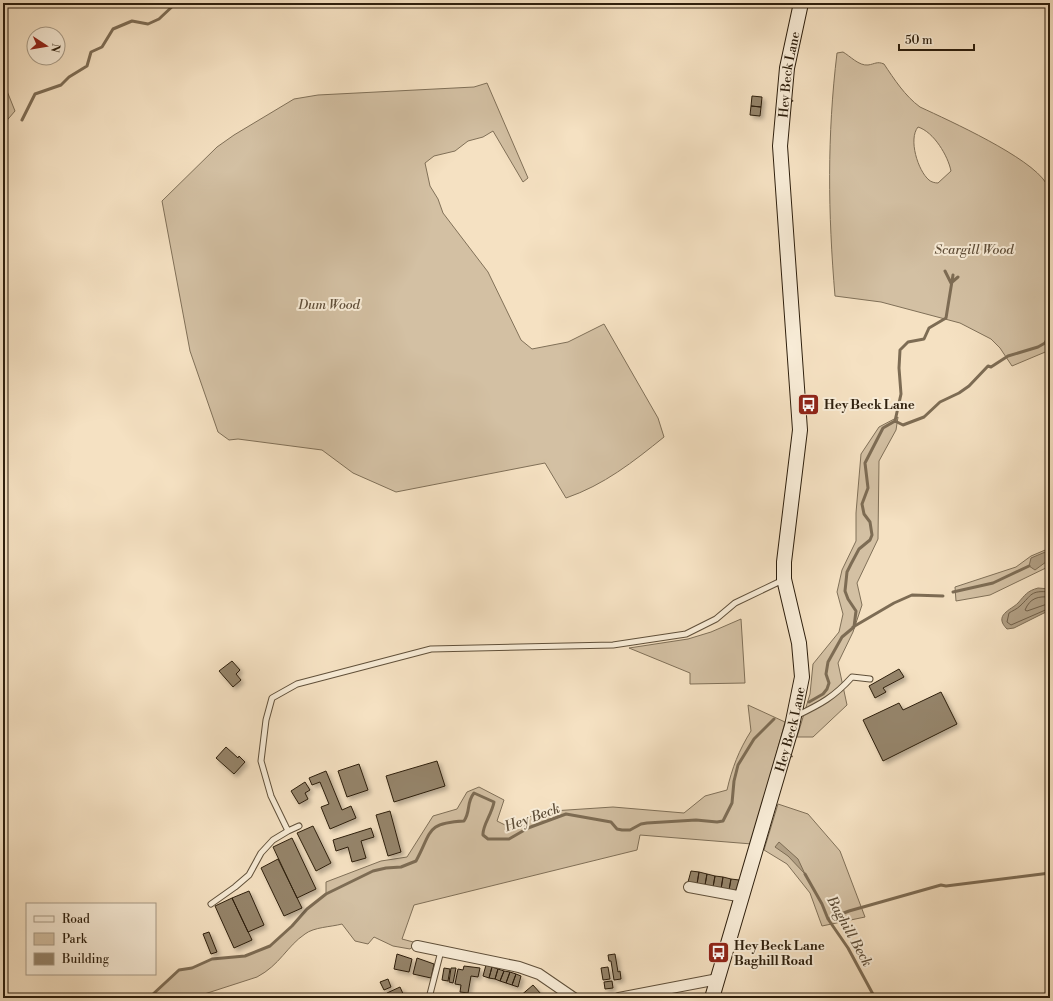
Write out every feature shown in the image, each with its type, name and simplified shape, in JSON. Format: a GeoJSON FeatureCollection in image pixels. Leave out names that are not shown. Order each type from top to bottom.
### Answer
{"type":"FeatureCollection","features":[{"type":"Feature","properties":{"kind":"street","name":"Hey Beck Lane"},"geometry":{"type":"LineString","coordinates":[[715,997],[718,979],[794,717],[802,677],[799,643],[784,579],[784,562],[800,430],[780,146],[787,68],[802,3]]}},
{"type":"Feature","properties":{"kind":"street"},"geometry":{"type":"LineString","coordinates":[[689,887],[743,897]]}},
{"type":"Feature","properties":{"kind":"street"},"geometry":{"type":"LineString","coordinates":[[417,946],[519,967],[539,974],[568,996]]}},
{"type":"Feature","properties":{"kind":"street"},"geometry":{"type":"LineString","coordinates":[[619,998],[659,994],[718,979]]}},
{"type":"Feature","properties":{"kind":"lane"},"geometry":{"type":"LineString","coordinates":[[288,831],[271,796],[261,761],[266,720],[272,698],[297,684],[431,650],[613,645],[686,634],[716,618],[735,603],[784,579]]}},
{"type":"Feature","properties":{"kind":"lane"},"geometry":{"type":"LineString","coordinates":[[794,717],[817,706],[836,694],[852,677],[870,678]]}},
{"type":"Feature","properties":{"kind":"lane"},"geometry":{"type":"LineString","coordinates":[[211,904],[249,875],[261,853],[273,840],[299,826]]}},
{"type":"Feature","properties":{"kind":"lane"},"geometry":{"type":"LineString","coordinates":[[429,998],[441,951]]}},
{"type":"Feature","properties":{"kind":"green space","name":"Scargill Wood"},"geometry":{"type":"Polygon","coordinates":[[[843,52],[865,65],[878,63],[884,64],[905,93],[920,107],[969,130],[1007,151],[1024,162],[1046,183],[1050,184],[1050,350],[1012,366],[1000,348],[991,339],[960,323],[881,302],[835,296],[830,205],[830,144],[831,114],[837,53],[843,52]],[[918,127],[915,132],[914,147],[916,155],[921,170],[925,176],[934,183],[938,183],[951,171],[947,158],[939,145],[935,139],[918,127]]]}},
{"type":"Feature","properties":{"kind":"green space"},"geometry":{"type":"Polygon","coordinates":[[[3,81],[15,111],[3,125],[3,81]]]}},
{"type":"Feature","properties":{"kind":"green space","name":"Dum Wood"},"geometry":{"type":"Polygon","coordinates":[[[487,83],[528,178],[523,182],[493,131],[483,137],[468,141],[455,151],[434,156],[425,163],[430,186],[438,199],[443,213],[488,272],[521,340],[532,349],[568,342],[604,324],[658,418],[664,437],[606,480],[566,498],[545,463],[396,492],[353,473],[322,450],[238,439],[229,440],[218,432],[190,351],[162,201],[217,147],[294,99],[318,95],[474,87],[487,83]]]}},
{"type":"Feature","properties":{"kind":"green space"},"geometry":{"type":"Polygon","coordinates":[[[898,417],[896,430],[879,461],[878,539],[857,583],[862,605],[853,632],[838,663],[847,705],[813,737],[797,737],[810,694],[813,664],[839,632],[843,614],[837,592],[842,570],[856,541],[856,513],[861,454],[879,427],[898,417]]]}},
{"type":"Feature","properties":{"kind":"green space"},"geometry":{"type":"Polygon","coordinates":[[[1050,548],[1050,566],[990,595],[956,601],[955,587],[1016,567],[1031,556],[1050,548]]]}},
{"type":"Feature","properties":{"kind":"green space"},"geometry":{"type":"Polygon","coordinates":[[[741,619],[745,683],[690,684],[690,673],[629,648],[688,639],[711,632],[741,619]]]}},
{"type":"Feature","properties":{"kind":"green space"},"geometry":{"type":"Polygon","coordinates":[[[748,705],[785,722],[752,844],[640,835],[637,850],[414,905],[402,939],[417,943],[410,949],[393,946],[374,937],[368,944],[355,941],[342,924],[313,930],[305,934],[293,944],[272,967],[257,977],[192,998],[145,998],[152,995],[179,970],[192,968],[212,959],[245,956],[270,946],[292,926],[307,909],[326,894],[326,882],[381,861],[407,857],[433,816],[457,809],[467,792],[479,787],[504,800],[497,821],[513,829],[537,812],[613,807],[684,813],[705,796],[727,790],[736,759],[751,731],[748,705]]]}},
{"type":"Feature","properties":{"kind":"green space"},"geometry":{"type":"Polygon","coordinates":[[[778,804],[808,814],[840,851],[865,917],[822,926],[810,893],[787,864],[764,850],[778,804]]]}},
{"type":"Feature","properties":{"kind":"water"},"geometry":{"type":"Polygon","coordinates":[[[1050,550],[1050,559],[1035,570],[1029,566],[1031,558],[1050,550]]]}},
{"type":"Feature","properties":{"kind":"water"},"geometry":{"type":"Polygon","coordinates":[[[1038,588],[1050,589],[1050,610],[1014,628],[1007,629],[1003,624],[1002,616],[1029,592],[1038,588]]]}},
{"type":"Feature","properties":{"kind":"water"},"geometry":{"type":"Polygon","coordinates":[[[779,842],[798,859],[805,874],[788,856],[775,847],[779,842]]]}},
{"type":"Feature","properties":{"kind":"building"},"geometry":{"type":"Polygon","coordinates":[[[752,96],[762,97],[761,107],[751,106],[752,96]]]}},
{"type":"Feature","properties":{"kind":"building"},"geometry":{"type":"Polygon","coordinates":[[[751,106],[761,107],[760,116],[750,115],[751,106]]]}},
{"type":"Feature","properties":{"kind":"building"},"geometry":{"type":"Polygon","coordinates":[[[232,661],[240,670],[236,674],[241,680],[233,687],[219,671],[232,661]]]}},
{"type":"Feature","properties":{"kind":"building"},"geometry":{"type":"Polygon","coordinates":[[[899,669],[904,677],[883,688],[886,692],[875,698],[869,686],[899,669]]]}},
{"type":"Feature","properties":{"kind":"building"},"geometry":{"type":"Polygon","coordinates":[[[941,692],[957,724],[883,761],[863,720],[899,703],[903,710],[941,692]]]}},
{"type":"Feature","properties":{"kind":"building"},"geometry":{"type":"Polygon","coordinates":[[[226,747],[245,762],[234,774],[216,758],[226,747]]]}},
{"type":"Feature","properties":{"kind":"building"},"geometry":{"type":"Polygon","coordinates":[[[437,761],[445,786],[394,802],[386,776],[437,761]]]}},
{"type":"Feature","properties":{"kind":"building"},"geometry":{"type":"Polygon","coordinates":[[[359,764],[368,790],[347,797],[338,771],[359,764]]]}},
{"type":"Feature","properties":{"kind":"building"},"geometry":{"type":"Polygon","coordinates":[[[326,771],[342,810],[351,806],[356,818],[330,829],[321,807],[329,804],[320,782],[312,785],[309,778],[326,771]]]}},
{"type":"Feature","properties":{"kind":"building"},"geometry":{"type":"Polygon","coordinates":[[[305,782],[310,790],[305,793],[308,799],[299,804],[291,791],[305,782]]]}},
{"type":"Feature","properties":{"kind":"building"},"geometry":{"type":"Polygon","coordinates":[[[390,811],[401,852],[388,856],[376,815],[390,811]]]}},
{"type":"Feature","properties":{"kind":"building"},"geometry":{"type":"Polygon","coordinates":[[[313,826],[331,863],[316,871],[297,833],[313,826]]]}},
{"type":"Feature","properties":{"kind":"building"},"geometry":{"type":"Polygon","coordinates":[[[371,828],[374,837],[361,841],[366,858],[352,862],[348,847],[336,851],[333,840],[371,828]]]}},
{"type":"Feature","properties":{"kind":"building"},"geometry":{"type":"Polygon","coordinates":[[[292,838],[316,889],[297,898],[273,847],[292,838]]]}},
{"type":"Feature","properties":{"kind":"building"},"geometry":{"type":"Polygon","coordinates":[[[278,859],[302,908],[284,916],[261,868],[278,859]]]}},
{"type":"Feature","properties":{"kind":"building"},"geometry":{"type":"Polygon","coordinates":[[[691,871],[699,872],[697,884],[688,882],[691,871]]]}},
{"type":"Feature","properties":{"kind":"building"},"geometry":{"type":"Polygon","coordinates":[[[699,872],[707,874],[705,885],[697,884],[699,872]]]}},
{"type":"Feature","properties":{"kind":"building"},"geometry":{"type":"Polygon","coordinates":[[[707,874],[715,876],[713,887],[705,885],[707,874]]]}},
{"type":"Feature","properties":{"kind":"building"},"geometry":{"type":"Polygon","coordinates":[[[715,876],[723,877],[721,889],[713,887],[715,876]]]}},
{"type":"Feature","properties":{"kind":"building"},"geometry":{"type":"Polygon","coordinates":[[[723,877],[731,879],[729,890],[721,889],[723,877]]]}},
{"type":"Feature","properties":{"kind":"building"},"geometry":{"type":"Polygon","coordinates":[[[731,879],[739,880],[737,892],[729,890],[731,879]]]}},
{"type":"Feature","properties":{"kind":"building"},"geometry":{"type":"Polygon","coordinates":[[[249,891],[264,925],[248,932],[232,898],[249,891]]]}},
{"type":"Feature","properties":{"kind":"building"},"geometry":{"type":"Polygon","coordinates":[[[232,898],[252,940],[234,948],[215,906],[232,898]]]}},
{"type":"Feature","properties":{"kind":"building"},"geometry":{"type":"Polygon","coordinates":[[[209,932],[217,952],[211,954],[203,934],[209,932]]]}},
{"type":"Feature","properties":{"kind":"building"},"geometry":{"type":"Polygon","coordinates":[[[397,954],[412,959],[409,972],[394,969],[397,954]]]}},
{"type":"Feature","properties":{"kind":"building"},"geometry":{"type":"Polygon","coordinates":[[[615,954],[618,972],[620,971],[621,979],[614,980],[611,961],[609,961],[608,955],[615,954]]]}},
{"type":"Feature","properties":{"kind":"building"},"geometry":{"type":"Polygon","coordinates":[[[417,958],[434,964],[431,978],[413,974],[417,958]]]}},
{"type":"Feature","properties":{"kind":"building"},"geometry":{"type":"Polygon","coordinates":[[[486,965],[492,967],[489,978],[483,976],[486,965]]]}},
{"type":"Feature","properties":{"kind":"building"},"geometry":{"type":"Polygon","coordinates":[[[464,966],[480,968],[478,977],[471,976],[468,993],[460,992],[461,985],[455,984],[458,969],[463,970],[464,966]]]}},
{"type":"Feature","properties":{"kind":"building"},"geometry":{"type":"Polygon","coordinates":[[[492,967],[498,969],[495,979],[489,978],[492,967]]]}},
{"type":"Feature","properties":{"kind":"building"},"geometry":{"type":"Polygon","coordinates":[[[608,967],[610,979],[603,980],[601,968],[608,967]]]}},
{"type":"Feature","properties":{"kind":"building"},"geometry":{"type":"Polygon","coordinates":[[[444,968],[450,969],[448,981],[442,980],[444,968]]]}},
{"type":"Feature","properties":{"kind":"building"},"geometry":{"type":"Polygon","coordinates":[[[451,968],[456,968],[453,983],[449,982],[451,968]]]}},
{"type":"Feature","properties":{"kind":"building"},"geometry":{"type":"Polygon","coordinates":[[[498,969],[504,971],[500,981],[495,979],[498,969]]]}},
{"type":"Feature","properties":{"kind":"building"},"geometry":{"type":"Polygon","coordinates":[[[504,971],[510,972],[506,983],[500,981],[504,971]]]}},
{"type":"Feature","properties":{"kind":"building"},"geometry":{"type":"Polygon","coordinates":[[[510,972],[516,974],[512,985],[506,983],[510,972]]]}},
{"type":"Feature","properties":{"kind":"building"},"geometry":{"type":"Polygon","coordinates":[[[516,974],[521,976],[518,987],[512,985],[516,974]]]}},
{"type":"Feature","properties":{"kind":"building"},"geometry":{"type":"Polygon","coordinates":[[[388,979],[391,987],[384,990],[380,982],[388,979]]]}},
{"type":"Feature","properties":{"kind":"building"},"geometry":{"type":"Polygon","coordinates":[[[612,981],[613,988],[605,989],[604,982],[612,981]]]}},
{"type":"Feature","properties":{"kind":"building"},"geometry":{"type":"Polygon","coordinates":[[[533,985],[541,994],[538,997],[540,998],[519,997],[533,985]]]}},
{"type":"Feature","properties":{"kind":"building"},"geometry":{"type":"Polygon","coordinates":[[[400,987],[405,998],[399,998],[397,994],[389,997],[387,993],[400,987]]]}},
{"type":"Feature","properties":{"kind":"waterway"},"geometry":{"type":"LineString","coordinates":[[22,120],[35,94],[61,85],[69,77],[87,66],[91,52],[102,47],[113,29],[132,21],[148,24],[159,19],[176,3]]}},
{"type":"Feature","properties":{"kind":"waterway"},"geometry":{"type":"LineString","coordinates":[[945,271],[951,283],[958,277]]}},
{"type":"Feature","properties":{"kind":"waterway"},"geometry":{"type":"LineString","coordinates":[[809,702],[823,694],[827,689],[829,683],[826,674],[828,662],[842,637],[854,627],[856,611],[848,599],[845,591],[847,572],[859,549],[870,540],[872,535],[870,522],[864,514],[862,504],[868,488],[865,463],[883,428],[895,421],[901,394],[899,368],[900,350],[908,342],[924,339],[929,328],[946,318],[953,275]]}},
{"type":"Feature","properties":{"kind":"waterway"},"geometry":{"type":"LineString","coordinates":[[895,421],[903,425],[924,417],[940,402],[959,393],[969,386],[988,366],[991,367],[1008,356],[1038,347],[1045,343],[1050,334]]}},
{"type":"Feature","properties":{"kind":"waterway"},"geometry":{"type":"LineString","coordinates":[[953,592],[993,583],[1029,566]]}},
{"type":"Feature","properties":{"kind":"waterway"},"geometry":{"type":"LineString","coordinates":[[853,627],[894,603],[912,595],[943,596]]}},
{"type":"Feature","properties":{"kind":"waterway","name":"Hey Beck"},"geometry":{"type":"LineString","coordinates":[[145,998],[152,995],[179,970],[192,968],[212,959],[245,956],[270,946],[292,926],[307,909],[326,894],[373,871],[401,867],[416,861],[431,831],[442,824],[464,821],[470,800],[474,793],[494,802],[483,831],[483,835],[488,839],[509,839],[528,828],[566,814],[611,822],[617,829],[622,830],[630,830],[641,824],[647,823],[696,820],[717,822],[723,821],[732,803],[734,781],[738,765],[754,739],[774,719]]}},
{"type":"Feature","properties":{"kind":"waterway"},"geometry":{"type":"LineString","coordinates":[[828,919],[849,911],[941,885],[946,886],[1050,873]]}},
{"type":"Feature","properties":{"kind":"waterway","name":"Baghill Beck"},"geometry":{"type":"LineString","coordinates":[[805,874],[822,904],[828,919],[848,948],[875,998]]}},
{"type":"Feature","properties":{"kind":"place","name":"Hey Beck Lane"},"geometry":{"type":"Point","coordinates":[809,404]}},
{"type":"Feature","properties":{"kind":"place","name":"Hey Beck Lane Baghill Road"},"geometry":{"type":"Point","coordinates":[718,952]}}]}
